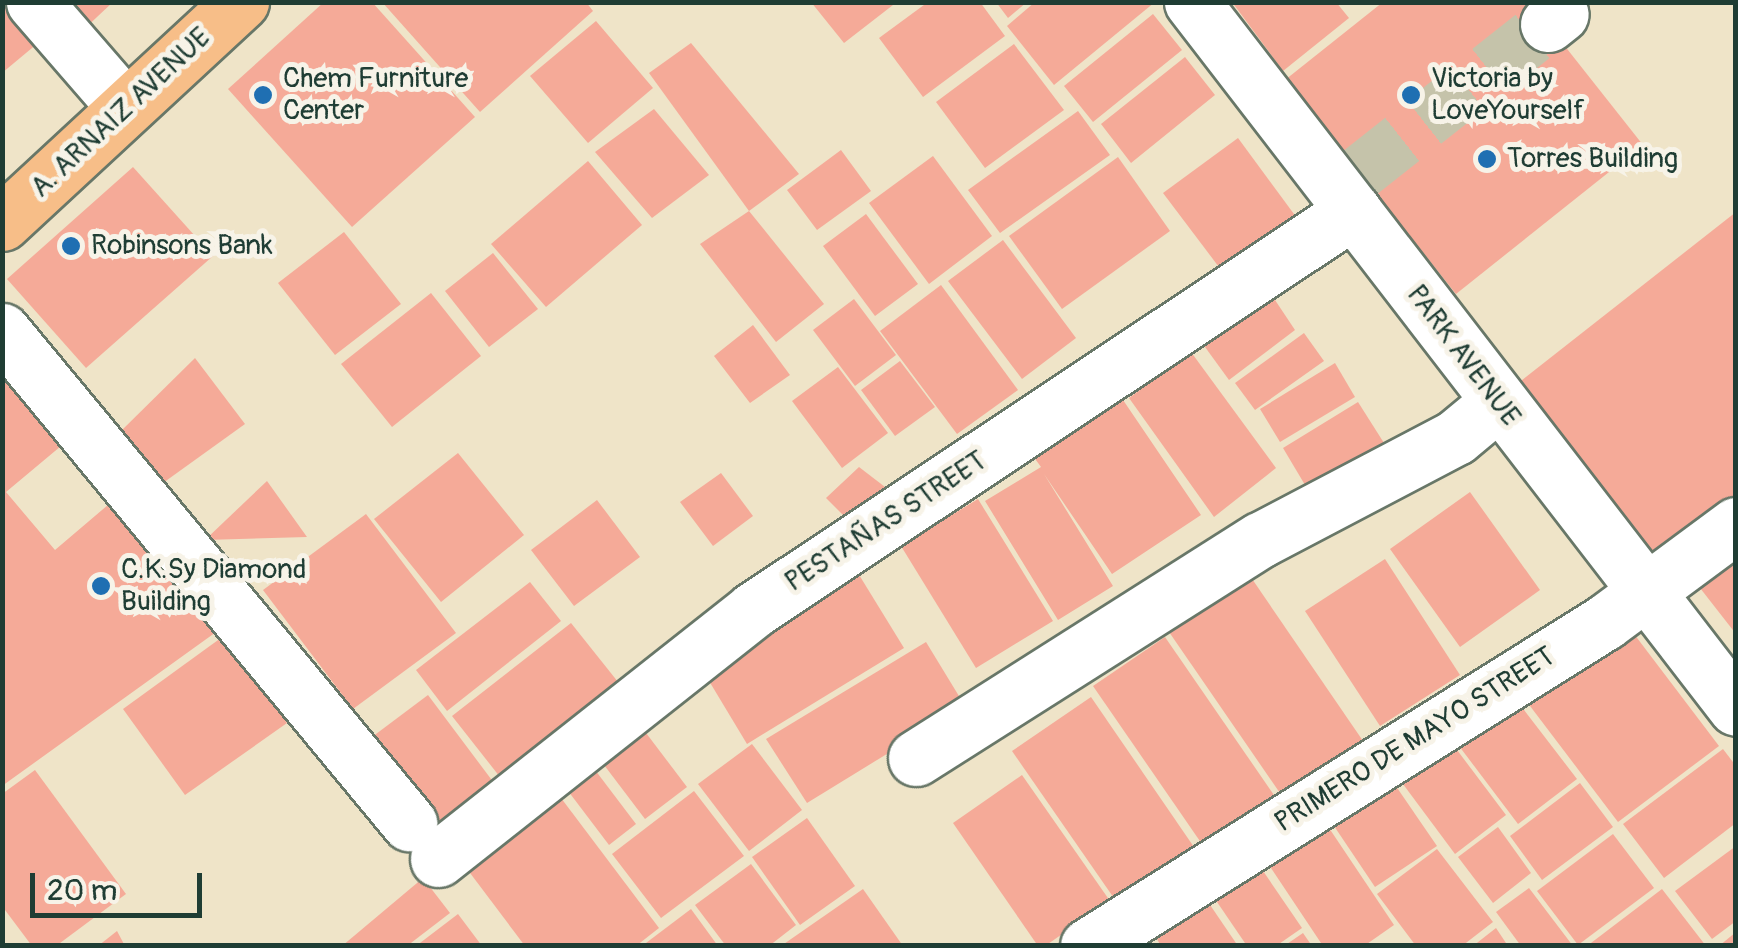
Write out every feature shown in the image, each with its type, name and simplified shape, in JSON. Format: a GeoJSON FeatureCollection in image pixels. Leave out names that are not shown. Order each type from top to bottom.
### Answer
{"type":"FeatureCollection","features":[{"type":"Feature","properties":{"kind":"main road","name":"A. ARNAIZ AVENUE"},"geometry":{"type":"LineString","coordinates":[[2,223],[241,2]]}},
{"type":"Feature","properties":{"kind":"street"},"geometry":{"type":"LineString","coordinates":[[34,2],[125,107]]}},
{"type":"Feature","properties":{"kind":"street","name":"PARK AVENUE"},"geometry":{"type":"LineString","coordinates":[[1197,4],[1349,191],[1497,403],[1736,708]]}},
{"type":"Feature","properties":{"kind":"street","name":"PESTAÑAS STREET"},"geometry":{"type":"LineString","coordinates":[[2,331],[424,841],[1349,191]]}},
{"type":"Feature","properties":{"kind":"street"},"geometry":{"type":"LineString","coordinates":[[916,758],[1260,540],[1456,437],[1497,403]]}},
{"type":"Feature","properties":{"kind":"street","name":"PRIMERO DE MAYO STREET"},"geometry":{"type":"LineString","coordinates":[[1088,946],[1647,593],[1736,525]]}},
{"type":"Feature","properties":{"kind":"building"},"geometry":{"type":"Polygon","coordinates":[[[2,2],[13,2],[44,38],[2,73],[2,2]]]}},
{"type":"Feature","properties":{"kind":"building"},"geometry":{"type":"Polygon","coordinates":[[[55,2],[113,2],[81,32],[55,2]]]}},
{"type":"Feature","properties":{"kind":"building"},"geometry":{"type":"Polygon","coordinates":[[[324,2],[372,2],[475,117],[352,227],[228,89],[324,2]]]}},
{"type":"Feature","properties":{"kind":"building"},"geometry":{"type":"Polygon","coordinates":[[[382,2],[586,2],[593,11],[480,112],[382,2]]]}},
{"type":"Feature","properties":{"kind":"building"},"geometry":{"type":"Polygon","coordinates":[[[811,2],[891,2],[893,5],[844,43],[811,2]]]}},
{"type":"Feature","properties":{"kind":"building"},"geometry":{"type":"Polygon","coordinates":[[[928,2],[980,2],[1005,36],[923,97],[879,38],[928,2]]]}},
{"type":"Feature","properties":{"kind":"building"},"geometry":{"type":"Polygon","coordinates":[[[996,2],[1027,2],[1008,18],[996,2]]]}},
{"type":"Feature","properties":{"kind":"building"},"geometry":{"type":"Polygon","coordinates":[[[1035,2],[1155,2],[1054,85],[1007,26],[1035,2]]]}},
{"type":"Feature","properties":{"kind":"building"},"geometry":{"type":"Polygon","coordinates":[[[1232,2],[1336,2],[1349,18],[1283,71],[1232,2]]]}},
{"type":"Feature","properties":{"kind":"building","name":"Torres Building"},"geometry":{"type":"Polygon","coordinates":[[[1383,2],[1530,2],[1643,145],[1456,294],[1285,80],[1383,2]]]}},
{"type":"Feature","properties":{"kind":"building"},"geometry":{"type":"Polygon","coordinates":[[[1153,14],[1182,50],[1093,122],[1064,86],[1153,14]]]}},
{"type":"Feature","properties":{"kind":"building"},"geometry":{"type":"Polygon","coordinates":[[[596,21],[653,88],[588,143],[530,76],[596,21]]]}},
{"type":"Feature","properties":{"kind":"building"},"geometry":{"type":"Polygon","coordinates":[[[691,43],[799,174],[749,211],[649,73],[691,43]]]}},
{"type":"Feature","properties":{"kind":"building"},"geometry":{"type":"Polygon","coordinates":[[[1014,44],[1064,110],[985,168],[936,102],[1014,44]]]}},
{"type":"Feature","properties":{"kind":"building"},"geometry":{"type":"Polygon","coordinates":[[[1185,57],[1215,95],[1131,163],[1101,124],[1185,57]]]}},
{"type":"Feature","properties":{"kind":"building"},"geometry":{"type":"Polygon","coordinates":[[[654,109],[709,175],[652,218],[595,152],[654,109]]]}},
{"type":"Feature","properties":{"kind":"building"},"geometry":{"type":"Polygon","coordinates":[[[1078,111],[1110,155],[1000,233],[968,190],[1078,111]]]}},
{"type":"Feature","properties":{"kind":"building"},"geometry":{"type":"Polygon","coordinates":[[[1238,138],[1305,229],[1231,283],[1163,193],[1238,138]]]}},
{"type":"Feature","properties":{"kind":"building"},"geometry":{"type":"Polygon","coordinates":[[[841,150],[871,191],[817,230],[787,190],[841,150]]]}},
{"type":"Feature","properties":{"kind":"building"},"geometry":{"type":"Polygon","coordinates":[[[933,156],[992,236],[929,284],[869,203],[933,156]]]}},
{"type":"Feature","properties":{"kind":"building"},"geometry":{"type":"Polygon","coordinates":[[[1118,157],[1170,231],[1062,309],[1009,236],[1118,157]]]}},
{"type":"Feature","properties":{"kind":"building"},"geometry":{"type":"Polygon","coordinates":[[[588,161],[642,225],[546,307],[491,244],[588,161]]]}},
{"type":"Feature","properties":{"kind":"building"},"geometry":{"type":"Polygon","coordinates":[[[133,167],[213,256],[86,368],[7,279],[133,167]]]}},
{"type":"Feature","properties":{"kind":"building"},"geometry":{"type":"Polygon","coordinates":[[[749,211],[824,304],[776,342],[700,244],[749,211]]]}},
{"type":"Feature","properties":{"kind":"building"},"geometry":{"type":"Polygon","coordinates":[[[1736,212],[1736,500],[1658,561],[1517,384],[1736,212]]]}},
{"type":"Feature","properties":{"kind":"building"},"geometry":{"type":"Polygon","coordinates":[[[866,214],[918,284],[875,316],[823,246],[866,214]]]}},
{"type":"Feature","properties":{"kind":"building"},"geometry":{"type":"Polygon","coordinates":[[[344,232],[401,304],[335,355],[278,283],[344,232]]]}},
{"type":"Feature","properties":{"kind":"building"},"geometry":{"type":"Polygon","coordinates":[[[1003,240],[1076,338],[1022,379],[948,281],[1003,240]]]}},
{"type":"Feature","properties":{"kind":"building"},"geometry":{"type":"Polygon","coordinates":[[[493,253],[538,309],[489,347],[445,291],[493,253]]]}},
{"type":"Feature","properties":{"kind":"building"},"geometry":{"type":"Polygon","coordinates":[[[941,285],[1018,390],[957,434],[880,331],[941,285]]]}},
{"type":"Feature","properties":{"kind":"building"},"geometry":{"type":"Polygon","coordinates":[[[1265,285],[1295,330],[1229,380],[1197,336],[1265,285]]]}},
{"type":"Feature","properties":{"kind":"building"},"geometry":{"type":"Polygon","coordinates":[[[431,293],[481,356],[392,427],[341,364],[431,293]]]}},
{"type":"Feature","properties":{"kind":"building"},"geometry":{"type":"Polygon","coordinates":[[[854,299],[896,355],[855,386],[813,330],[854,299]]]}},
{"type":"Feature","properties":{"kind":"building"},"geometry":{"type":"Polygon","coordinates":[[[753,325],[790,375],[750,403],[714,356],[753,325]]]}},
{"type":"Feature","properties":{"kind":"building"},"geometry":{"type":"Polygon","coordinates":[[[1304,333],[1324,361],[1255,410],[1235,383],[1304,333]]]}},
{"type":"Feature","properties":{"kind":"building"},"geometry":{"type":"Polygon","coordinates":[[[1191,352],[1276,468],[1214,517],[1129,398],[1191,352]]]}},
{"type":"Feature","properties":{"kind":"building"},"geometry":{"type":"Polygon","coordinates":[[[195,358],[245,424],[156,488],[120,432],[195,358]]]}},
{"type":"Feature","properties":{"kind":"building"},"geometry":{"type":"Polygon","coordinates":[[[900,361],[935,407],[895,436],[861,390],[900,361]]]}},
{"type":"Feature","properties":{"kind":"building","name":"C.K.Sy Diamond Building"},"geometry":{"type":"Polygon","coordinates":[[[2,363],[67,441],[6,492],[55,550],[122,493],[230,622],[2,786],[2,363]]]}},
{"type":"Feature","properties":{"kind":"building"},"geometry":{"type":"Polygon","coordinates":[[[1335,363],[1355,397],[1280,442],[1260,409],[1335,363]]]}},
{"type":"Feature","properties":{"kind":"building"},"geometry":{"type":"Polygon","coordinates":[[[838,367],[888,433],[842,468],[792,401],[838,367]]]}},
{"type":"Feature","properties":{"kind":"building"},"geometry":{"type":"Polygon","coordinates":[[[1121,397],[1201,515],[1112,574],[1044,474],[1113,586],[1058,620],[985,501],[1041,467],[1033,456],[1121,397]]]}},
{"type":"Feature","properties":{"kind":"building"},"geometry":{"type":"Polygon","coordinates":[[[1358,402],[1384,443],[1308,490],[1283,448],[1358,402]]]}},
{"type":"Feature","properties":{"kind":"building"},"geometry":{"type":"Polygon","coordinates":[[[458,453],[524,535],[441,602],[374,519],[458,453]]]}},
{"type":"Feature","properties":{"kind":"building"},"geometry":{"type":"Polygon","coordinates":[[[859,467],[902,500],[861,533],[826,498],[859,467]]]}},
{"type":"Feature","properties":{"kind":"building"},"geometry":{"type":"Polygon","coordinates":[[[721,473],[753,516],[713,546],[680,502],[721,473]]]}},
{"type":"Feature","properties":{"kind":"building"},"geometry":{"type":"Polygon","coordinates":[[[267,481],[307,537],[205,540],[267,481]]]}},
{"type":"Feature","properties":{"kind":"building"},"geometry":{"type":"Polygon","coordinates":[[[1470,492],[1540,590],[1460,647],[1390,549],[1470,492]]]}},
{"type":"Feature","properties":{"kind":"building"},"geometry":{"type":"Polygon","coordinates":[[[978,499],[1053,621],[976,668],[901,546],[978,499]]]}},
{"type":"Feature","properties":{"kind":"building"},"geometry":{"type":"Polygon","coordinates":[[[597,500],[640,557],[574,606],[531,550],[597,500]]]}},
{"type":"Feature","properties":{"kind":"building"},"geometry":{"type":"Polygon","coordinates":[[[366,514],[456,633],[353,709],[263,590],[366,514]]]}},
{"type":"Feature","properties":{"kind":"building"},"geometry":{"type":"Polygon","coordinates":[[[1736,547],[1736,634],[1693,579],[1736,547]]]}},
{"type":"Feature","properties":{"kind":"building"},"geometry":{"type":"Polygon","coordinates":[[[1385,559],[1460,675],[1380,726],[1305,611],[1385,559]]]}},
{"type":"Feature","properties":{"kind":"building"},"geometry":{"type":"Polygon","coordinates":[[[853,565],[904,648],[747,744],[697,661],[853,565]]]}},
{"type":"Feature","properties":{"kind":"building"},"geometry":{"type":"Polygon","coordinates":[[[1248,573],[1374,757],[1293,812],[1167,629],[1248,573]]]}},
{"type":"Feature","properties":{"kind":"building"},"geometry":{"type":"Polygon","coordinates":[[[530,582],[561,621],[447,711],[416,670],[530,582]]]}},
{"type":"Feature","properties":{"kind":"building"},"geometry":{"type":"Polygon","coordinates":[[[571,623],[630,697],[511,791],[452,716],[571,623]]]}},
{"type":"Feature","properties":{"kind":"building"},"geometry":{"type":"Polygon","coordinates":[[[1628,626],[1719,746],[1618,822],[1527,702],[1628,626]]]}},
{"type":"Feature","properties":{"kind":"building"},"geometry":{"type":"Polygon","coordinates":[[[225,635],[287,723],[185,795],[123,709],[225,635]]]}},
{"type":"Feature","properties":{"kind":"building"},"geometry":{"type":"Polygon","coordinates":[[[1165,637],[1276,798],[1204,847],[1093,686],[1165,637]]]}},
{"type":"Feature","properties":{"kind":"building"},"geometry":{"type":"Polygon","coordinates":[[[926,642],[965,706],[807,803],[766,739],[926,642]]]}},
{"type":"Feature","properties":{"kind":"building"},"geometry":{"type":"Polygon","coordinates":[[[1511,693],[1577,779],[1518,824],[1453,738],[1511,693]]]}},
{"type":"Feature","properties":{"kind":"building"},"geometry":{"type":"Polygon","coordinates":[[[428,695],[497,787],[433,835],[364,743],[428,695]]]}},
{"type":"Feature","properties":{"kind":"building"},"geometry":{"type":"Polygon","coordinates":[[[1091,697],[1196,850],[1118,904],[1012,751],[1091,697]]]}},
{"type":"Feature","properties":{"kind":"building"},"geometry":{"type":"Polygon","coordinates":[[[640,725],[687,787],[645,819],[598,757],[640,725]]]}},
{"type":"Feature","properties":{"kind":"building"},"geometry":{"type":"Polygon","coordinates":[[[1448,738],[1506,815],[1455,854],[1397,776],[1448,738]]]}},
{"type":"Feature","properties":{"kind":"building"},"geometry":{"type":"Polygon","coordinates":[[[752,744],[802,810],[749,851],[698,784],[752,744]]]}},
{"type":"Feature","properties":{"kind":"building"},"geometry":{"type":"Polygon","coordinates":[[[1723,749],[1736,766],[1736,823],[1664,878],[1623,824],[1723,749]]]}},
{"type":"Feature","properties":{"kind":"building"},"geometry":{"type":"Polygon","coordinates":[[[586,758],[636,824],[609,845],[559,779],[586,758]]]}},
{"type":"Feature","properties":{"kind":"building"},"geometry":{"type":"Polygon","coordinates":[[[35,770],[126,894],[56,946],[32,946],[2,906],[2,794],[35,770]]]}},
{"type":"Feature","properties":{"kind":"building"},"geometry":{"type":"Polygon","coordinates":[[[1022,775],[1110,901],[1045,946],[1038,946],[953,823],[1022,775]]]}},
{"type":"Feature","properties":{"kind":"building"},"geometry":{"type":"Polygon","coordinates":[[[1391,779],[1437,846],[1375,887],[1330,820],[1391,779]]]}},
{"type":"Feature","properties":{"kind":"building"},"geometry":{"type":"Polygon","coordinates":[[[1580,783],[1613,827],[1542,880],[1510,836],[1580,783]]]}},
{"type":"Feature","properties":{"kind":"building"},"geometry":{"type":"Polygon","coordinates":[[[552,786],[659,928],[636,946],[525,946],[458,857],[552,786]]]}},
{"type":"Feature","properties":{"kind":"building"},"geometry":{"type":"Polygon","coordinates":[[[694,791],[744,856],[661,918],[612,854],[694,791]]]}},
{"type":"Feature","properties":{"kind":"building"},"geometry":{"type":"Polygon","coordinates":[[[807,818],[855,886],[800,925],[752,857],[807,818]]]}},
{"type":"Feature","properties":{"kind":"building"},"geometry":{"type":"Polygon","coordinates":[[[1325,822],[1394,925],[1364,946],[1323,946],[1267,862],[1325,822]]]}},
{"type":"Feature","properties":{"kind":"building"},"geometry":{"type":"Polygon","coordinates":[[[1498,827],[1531,873],[1493,903],[1458,857],[1498,827]]]}},
{"type":"Feature","properties":{"kind":"building"},"geometry":{"type":"Polygon","coordinates":[[[1613,834],[1654,888],[1578,945],[1537,891],[1613,834]]]}},
{"type":"Feature","properties":{"kind":"building"},"geometry":{"type":"Polygon","coordinates":[[[1736,846],[1736,921],[1712,939],[1675,891],[1736,846]]]}},
{"type":"Feature","properties":{"kind":"building"},"geometry":{"type":"Polygon","coordinates":[[[1437,849],[1493,922],[1462,946],[1416,946],[1377,894],[1437,849]]]}},
{"type":"Feature","properties":{"kind":"building"},"geometry":{"type":"Polygon","coordinates":[[[751,864],[796,925],[769,946],[726,946],[695,905],[751,864]]]}},
{"type":"Feature","properties":{"kind":"building"},"geometry":{"type":"Polygon","coordinates":[[[1261,868],[1302,928],[1276,946],[1247,946],[1215,899],[1261,868]]]}},
{"type":"Feature","properties":{"kind":"building"},"geometry":{"type":"Polygon","coordinates":[[[423,878],[450,913],[407,946],[342,946],[423,878]]]}},
{"type":"Feature","properties":{"kind":"building"},"geometry":{"type":"Polygon","coordinates":[[[1529,888],[1573,946],[1521,946],[1496,912],[1529,888]]]}},
{"type":"Feature","properties":{"kind":"building"},"geometry":{"type":"Polygon","coordinates":[[[863,889],[903,946],[781,946],[863,889]]]}},
{"type":"Feature","properties":{"kind":"building"},"geometry":{"type":"Polygon","coordinates":[[[1662,889],[1706,946],[1587,946],[1662,889]]]}},
{"type":"Feature","properties":{"kind":"building"},"geometry":{"type":"Polygon","coordinates":[[[1206,899],[1238,946],[1161,946],[1154,934],[1206,899]]]}},
{"type":"Feature","properties":{"kind":"building"},"geometry":{"type":"Polygon","coordinates":[[[691,909],[718,946],[642,946],[691,909]]]}},
{"type":"Feature","properties":{"kind":"building"},"geometry":{"type":"Polygon","coordinates":[[[458,914],[482,946],[416,946],[458,914]]]}},
{"type":"Feature","properties":{"kind":"building"},"geometry":{"type":"Polygon","coordinates":[[[1496,928],[1508,946],[1473,946],[1496,928]]]}},
{"type":"Feature","properties":{"kind":"building"},"geometry":{"type":"Polygon","coordinates":[[[117,931],[125,946],[98,946],[117,931]]]}},
{"type":"Feature","properties":{"kind":"building"},"geometry":{"type":"Polygon","coordinates":[[[1736,932],[1736,946],[1719,946],[1736,932]]]}},
{"type":"Feature","properties":{"kind":"building"},"geometry":{"type":"Polygon","coordinates":[[[1303,933],[1312,946],[1284,946],[1303,933]]]}},
{"type":"Feature","properties":{"kind":"tunnel"},"geometry":{"type":"LineString","coordinates":[[1359,173],[1548,24]]}},
{"type":"Feature","properties":{"kind":"place","name":"Chem Furniture Center"},"geometry":{"type":"Point","coordinates":[263,95]}},
{"type":"Feature","properties":{"kind":"place","name":"Victoria by LoveYourself"},"geometry":{"type":"Point","coordinates":[1411,95]}},
{"type":"Feature","properties":{"kind":"place","name":"Torres Building"},"geometry":{"type":"Point","coordinates":[1487,159]}},
{"type":"Feature","properties":{"kind":"place","name":"Robinsons Bank"},"geometry":{"type":"Point","coordinates":[71,246]}},
{"type":"Feature","properties":{"kind":"place","name":"C.K.Sy Diamond Building"},"geometry":{"type":"Point","coordinates":[101,586]}}]}
